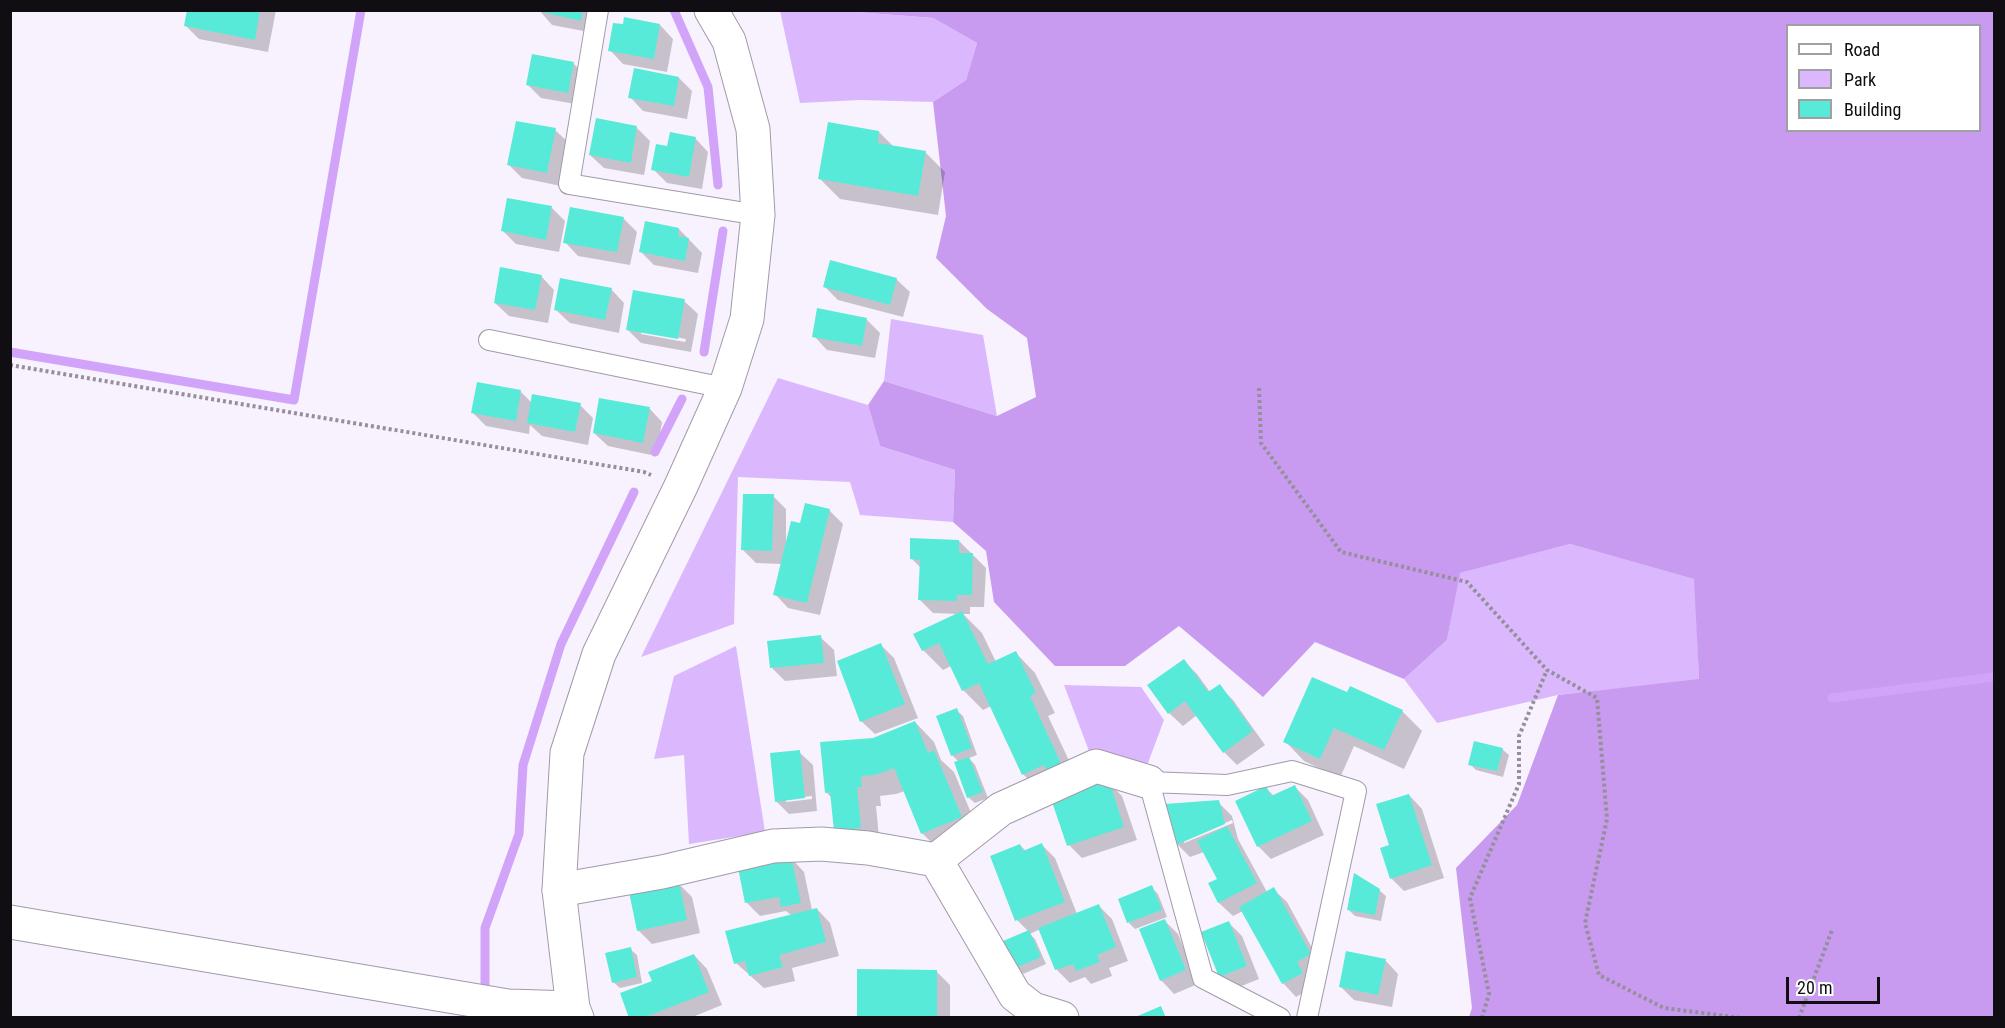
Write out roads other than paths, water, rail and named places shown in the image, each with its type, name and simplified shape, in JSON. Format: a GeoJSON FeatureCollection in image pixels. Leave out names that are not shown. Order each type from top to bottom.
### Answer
{"type":"FeatureCollection","features":[{"type":"Feature","properties":{"kind":"street"},"geometry":{"type":"LineString","coordinates":[[10,922],[508,1006],[575,1013],[559,890],[567,753],[599,654],[681,486],[725,388],[747,319],[758,215],[753,129],[729,41],[711,10]]}},
{"type":"Feature","properties":{"kind":"street"},"geometry":{"type":"LineString","coordinates":[[559,890],[662,872],[773,846],[821,844],[868,848],[936,860],[1001,809],[1096,766],[1149,782]]}},
{"type":"Feature","properties":{"kind":"street"},"geometry":{"type":"LineString","coordinates":[[936,860],[1014,995],[1033,1009],[1062,1017]]}},
{"type":"Feature","properties":{"kind":"lane"},"geometry":{"type":"LineString","coordinates":[[598,10],[569,184],[758,215]]}},
{"type":"Feature","properties":{"kind":"lane"},"geometry":{"type":"LineString","coordinates":[[489,340],[725,388]]}},
{"type":"Feature","properties":{"kind":"lane"},"geometry":{"type":"LineString","coordinates":[[1280,1017],[1203,978],[1149,782],[1227,785],[1292,771],[1356,791],[1307,1017]]}},
{"type":"Feature","properties":{"kind":"waterway"},"geometry":{"type":"LineString","coordinates":[[10,352],[294,400],[361,10]]}},
{"type":"Feature","properties":{"kind":"waterway"},"geometry":{"type":"LineString","coordinates":[[674,10],[708,87],[718,185]]}},
{"type":"Feature","properties":{"kind":"waterway"},"geometry":{"type":"LineString","coordinates":[[704,352],[723,231]]}},
{"type":"Feature","properties":{"kind":"waterway"},"geometry":{"type":"LineString","coordinates":[[655,452],[682,399]]}},
{"type":"Feature","properties":{"kind":"waterway"},"geometry":{"type":"LineString","coordinates":[[485,985],[485,928],[519,834],[523,765],[561,644],[634,492]]}},
{"type":"Feature","properties":{"kind":"waterway"},"geometry":{"type":"LineString","coordinates":[[1832,698],[1994,677]]}}]}
